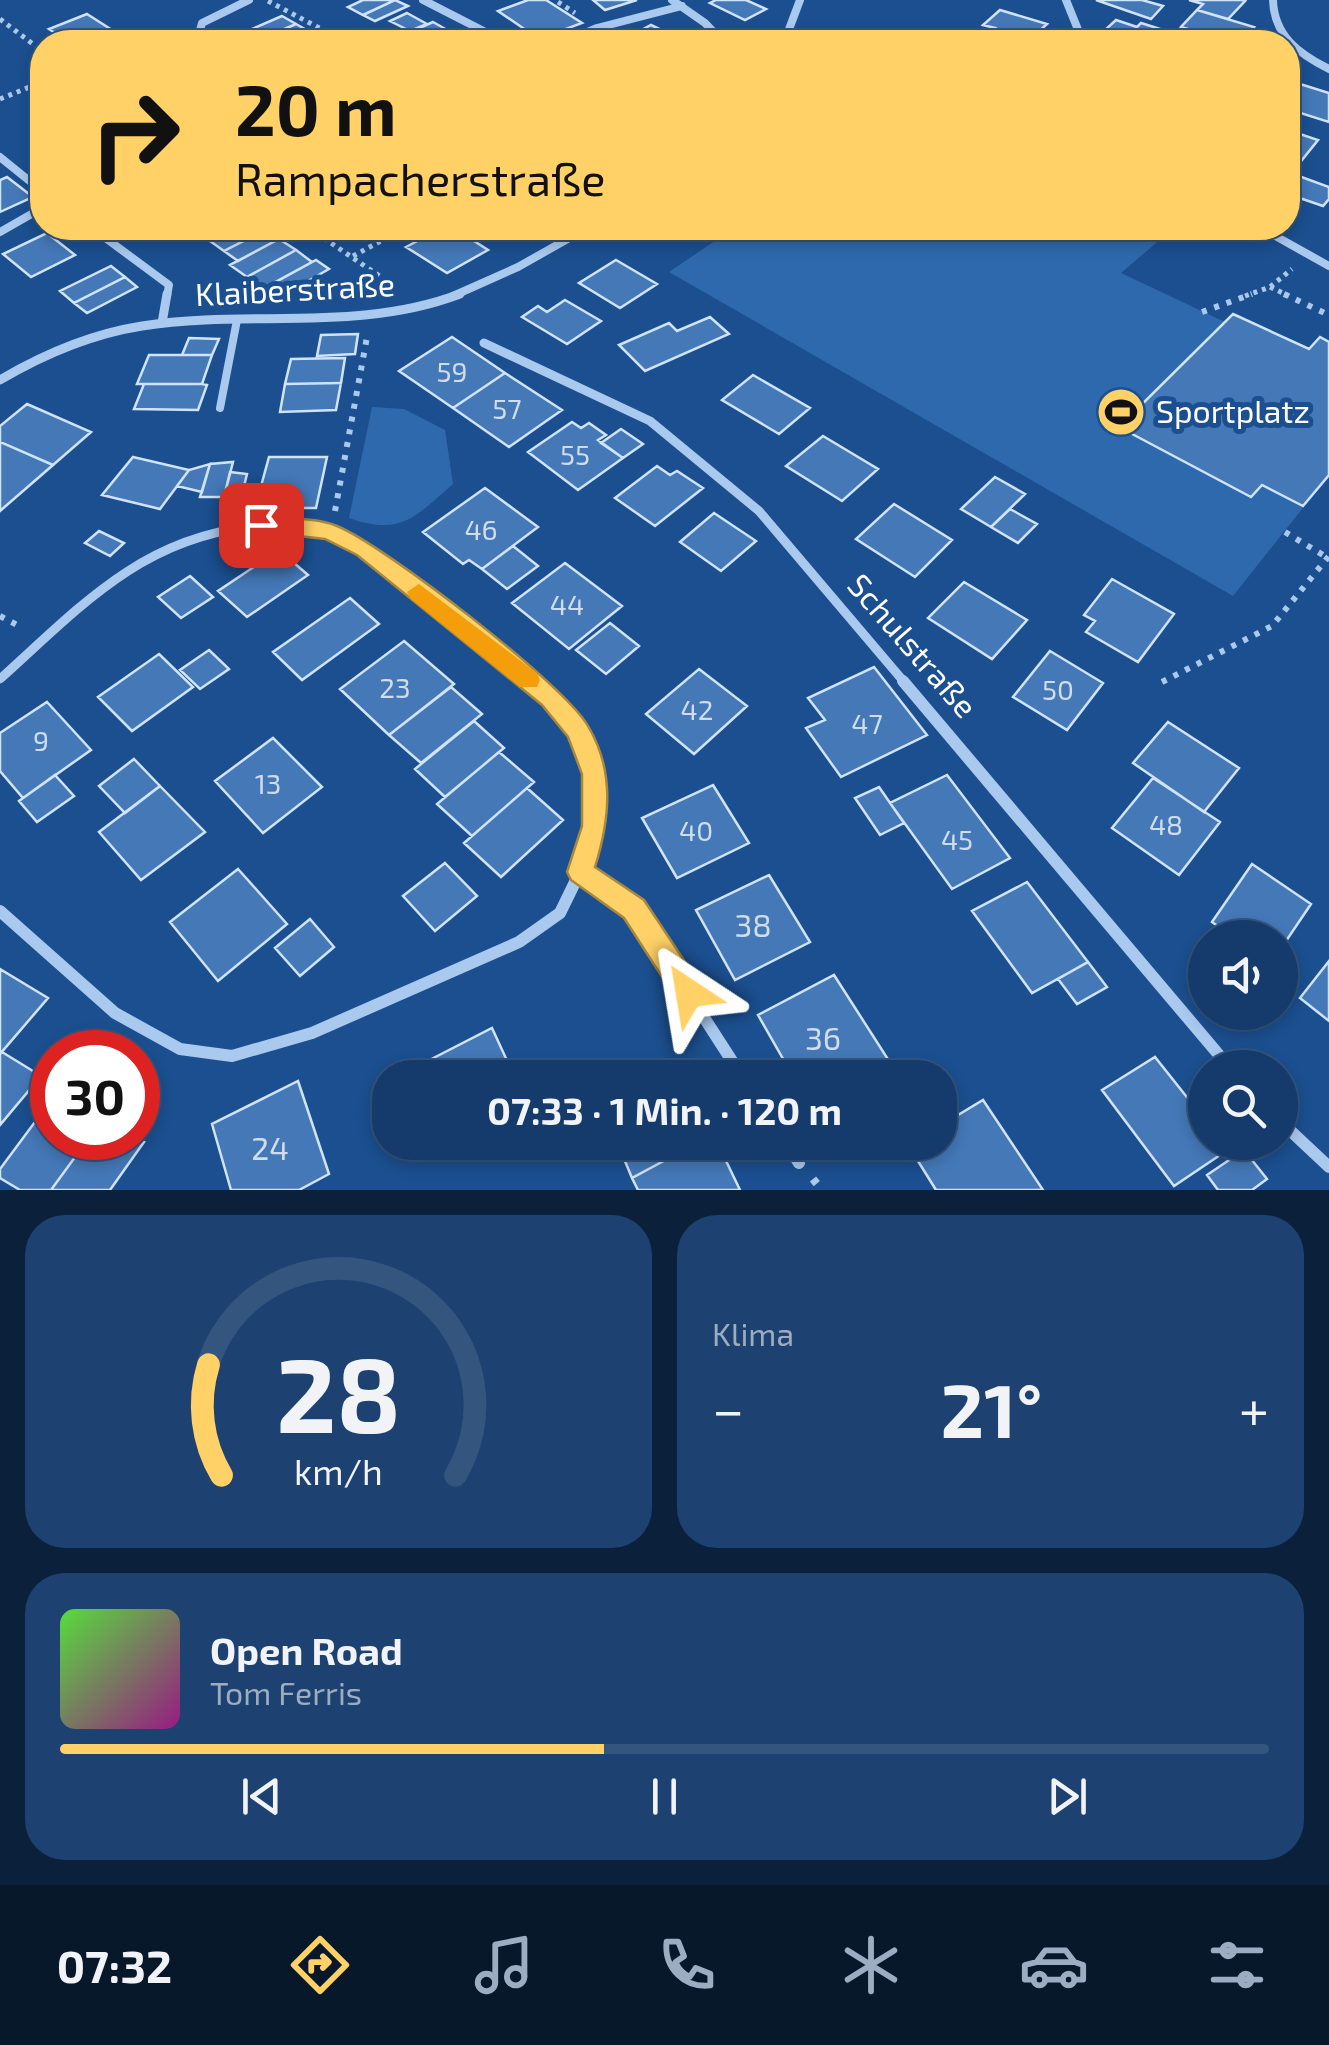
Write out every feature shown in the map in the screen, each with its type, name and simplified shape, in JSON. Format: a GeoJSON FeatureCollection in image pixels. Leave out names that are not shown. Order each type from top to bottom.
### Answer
{"type":"FeatureCollection","features":[{"type":"Feature","properties":{"kind":"street"},"geometry":{"type":"LineString","coordinates":[[200,30],[202,23],[248,0]]}},
{"type":"Feature","properties":{"kind":"street"},"geometry":{"type":"LineString","coordinates":[[422,0],[481,30]]}},
{"type":"Feature","properties":{"kind":"street"},"geometry":{"type":"LineString","coordinates":[[672,0],[712,30]]}},
{"type":"Feature","properties":{"kind":"street"},"geometry":{"type":"LineString","coordinates":[[789,30],[800,0]]}},
{"type":"Feature","properties":{"kind":"street"},"geometry":{"type":"LineString","coordinates":[[1066,0],[1079,30]]}},
{"type":"Feature","properties":{"kind":"street"},"geometry":{"type":"LineString","coordinates":[[1272,0],[1278,30]]}},
{"type":"Feature","properties":{"kind":"street"},"geometry":{"type":"LineString","coordinates":[[592,30],[682,6]]}},
{"type":"Feature","properties":{"kind":"street"},"geometry":{"type":"LineString","coordinates":[[1300,52],[1329,69]]}},
{"type":"Feature","properties":{"kind":"street"},"geometry":{"type":"LineString","coordinates":[[0,156],[30,180]]}},
{"type":"Feature","properties":{"kind":"street"},"geometry":{"type":"LineString","coordinates":[[0,232],[30,215]]}},
{"type":"Feature","properties":{"kind":"street"},"geometry":{"type":"LineString","coordinates":[[108,240],[169,286],[162,322]]}},
{"type":"Feature","properties":{"kind":"street","name":"Klaiberstraße"},"geometry":{"type":"LineString","coordinates":[[0,380],[41,355],[162,322],[365,314],[422,306],[504,274],[565,240]]}},
{"type":"Feature","properties":{"kind":"street"},"geometry":{"type":"LineString","coordinates":[[1282,240],[1329,266]]}},
{"type":"Feature","properties":{"kind":"street","name":"Schulstraße"},"geometry":{"type":"LineString","coordinates":[[484,343],[650,420],[759,510],[1215,1050]]}},
{"type":"Feature","properties":{"kind":"street"},"geometry":{"type":"LineString","coordinates":[[0,679],[103,588],[181,540],[261,525],[329,532],[365,550],[551,698],[579,732],[594,774],[595,791],[595,826],[580,872],[560,913],[519,942],[312,1033],[232,1056],[180,1050],[114,1013],[0,911]]}},
{"type":"Feature","properties":{"kind":"street"},"geometry":{"type":"LineString","coordinates":[[580,872],[634,909],[731,1060]]}},
{"type":"Feature","properties":{"kind":"street"},"geometry":{"type":"LineString","coordinates":[[1298,1137],[1329,1166]]}},
{"type":"Feature","properties":{"kind":"lane"},"geometry":{"type":"LineString","coordinates":[[220,408],[237,320]]}},
{"type":"Feature","properties":{"kind":"path"},"geometry":{"type":"LineString","coordinates":[[267,0],[323,30]]}},
{"type":"Feature","properties":{"kind":"path"},"geometry":{"type":"LineString","coordinates":[[0,19],[30,42]]}},
{"type":"Feature","properties":{"kind":"path"},"geometry":{"type":"LineString","coordinates":[[0,99],[30,87]]}},
{"type":"Feature","properties":{"kind":"path"},"geometry":{"type":"LineString","coordinates":[[328,240],[422,306]]}},
{"type":"Feature","properties":{"kind":"path"},"geometry":{"type":"LineString","coordinates":[[353,256],[382,240]]}},
{"type":"Feature","properties":{"kind":"path"},"geometry":{"type":"LineString","coordinates":[[1202,312],[1270,287],[1309,256]]}},
{"type":"Feature","properties":{"kind":"path"},"geometry":{"type":"LineString","coordinates":[[1270,287],[1329,315]]}},
{"type":"Feature","properties":{"kind":"path"},"geometry":{"type":"LineString","coordinates":[[329,532],[368,343],[365,314]]}},
{"type":"Feature","properties":{"kind":"path"},"geometry":{"type":"LineString","coordinates":[[1162,682],[1272,626],[1328,557],[1285,532]]}},
{"type":"Feature","properties":{"kind":"shaded area","name":"Sportplatz"},"geometry":{"type":"Polygon","coordinates":[[[716,240],[1160,240],[1121,273],[1225,322],[1233,314],[1308,349],[1320,337],[1329,342],[1329,475],[1233,596],[669,272],[716,240]]]}},
{"type":"Feature","properties":{"kind":"shaded area"},"geometry":{"type":"Polygon","coordinates":[[[372,407],[404,409],[445,430],[453,484],[417,514],[394,524],[349,518],[372,407]]]}},
{"type":"Feature","properties":{"kind":"building"},"geometry":{"type":"Polygon","coordinates":[[[363,0],[395,0],[363,15],[348,7],[363,0]]]}},
{"type":"Feature","properties":{"kind":"building"},"geometry":{"type":"Polygon","coordinates":[[[395,0],[408,6],[375,21],[363,15],[395,0]]]}},
{"type":"Feature","properties":{"kind":"building"},"geometry":{"type":"Polygon","coordinates":[[[528,0],[546,0],[582,23],[563,30],[526,30],[498,11],[528,0]]]}},
{"type":"Feature","properties":{"kind":"building"},"geometry":{"type":"Polygon","coordinates":[[[593,0],[637,0],[605,10],[593,0]]]}},
{"type":"Feature","properties":{"kind":"building"},"geometry":{"type":"Polygon","coordinates":[[[746,0],[766,9],[745,20],[710,3],[746,0]]]}},
{"type":"Feature","properties":{"kind":"building"},"geometry":{"type":"Polygon","coordinates":[[[1096,0],[1142,0],[1163,6],[1151,19],[1096,0]]]}},
{"type":"Feature","properties":{"kind":"building"},"geometry":{"type":"Polygon","coordinates":[[[1189,0],[1245,1],[1228,19],[1197,10],[1203,4],[1189,0]]]}},
{"type":"Feature","properties":{"kind":"building"},"geometry":{"type":"Polygon","coordinates":[[[1000,10],[1047,24],[1040,30],[993,30],[983,25],[1000,10]]]}},
{"type":"Feature","properties":{"kind":"building"},"geometry":{"type":"Polygon","coordinates":[[[1197,10],[1254,27],[1191,30],[1181,27],[1197,10]]]}},
{"type":"Feature","properties":{"kind":"building"},"geometry":{"type":"Polygon","coordinates":[[[407,13],[427,24],[408,30],[390,21],[407,13]]]}},
{"type":"Feature","properties":{"kind":"building"},"geometry":{"type":"Polygon","coordinates":[[[87,14],[112,30],[51,30],[87,14]]]}},
{"type":"Feature","properties":{"kind":"building"},"geometry":{"type":"Polygon","coordinates":[[[282,16],[296,24],[282,30],[250,30],[282,16]]]}},
{"type":"Feature","properties":{"kind":"building"},"geometry":{"type":"Polygon","coordinates":[[[1116,20],[1163,30],[1105,30],[1116,20]]]}},
{"type":"Feature","properties":{"kind":"building"},"geometry":{"type":"Polygon","coordinates":[[[433,22],[447,30],[415,30],[433,22]]]}},
{"type":"Feature","properties":{"kind":"building"},"geometry":{"type":"Polygon","coordinates":[[[296,24],[306,30],[282,30],[296,24]]]}},
{"type":"Feature","properties":{"kind":"building"},"geometry":{"type":"Polygon","coordinates":[[[1300,84],[1329,93],[1329,122],[1300,113],[1300,84]]]}},
{"type":"Feature","properties":{"kind":"building"},"geometry":{"type":"Polygon","coordinates":[[[1300,134],[1318,140],[1300,162],[1300,134]]]}},
{"type":"Feature","properties":{"kind":"building"},"geometry":{"type":"Polygon","coordinates":[[[1300,176],[1329,187],[1329,199],[1323,206],[1300,198],[1300,176]]]}},
{"type":"Feature","properties":{"kind":"building"},"geometry":{"type":"Polygon","coordinates":[[[7,177],[30,198],[0,212],[0,180],[7,177]]]}},
{"type":"Feature","properties":{"kind":"building"},"geometry":{"type":"Polygon","coordinates":[[[32,240],[56,240],[75,255],[31,277],[3,254],[32,240]]]}},
{"type":"Feature","properties":{"kind":"building"},"geometry":{"type":"Polygon","coordinates":[[[212,240],[246,240],[224,251],[212,240]]]}},
{"type":"Feature","properties":{"kind":"building"},"geometry":{"type":"Polygon","coordinates":[[[246,240],[277,240],[238,261],[224,251],[246,240]]]}},
{"type":"Feature","properties":{"kind":"building"},"geometry":{"type":"Polygon","coordinates":[[[277,240],[296,250],[247,277],[230,265],[277,240]]]}},
{"type":"Feature","properties":{"kind":"building"},"geometry":{"type":"Polygon","coordinates":[[[419,240],[473,240],[488,250],[447,273],[406,247],[419,240]]]}},
{"type":"Feature","properties":{"kind":"building"},"geometry":{"type":"Polygon","coordinates":[[[296,250],[312,262],[263,289],[247,277],[296,250]]]}},
{"type":"Feature","properties":{"kind":"building"},"geometry":{"type":"Polygon","coordinates":[[[316,260],[329,269],[273,301],[259,291],[316,260]]]}},
{"type":"Feature","properties":{"kind":"building"},"geometry":{"type":"Polygon","coordinates":[[[616,260],[657,284],[620,308],[579,283],[616,260]]]}},
{"type":"Feature","properties":{"kind":"building"},"geometry":{"type":"Polygon","coordinates":[[[111,266],[125,277],[74,303],[60,291],[111,266]]]}},
{"type":"Feature","properties":{"kind":"building"},"geometry":{"type":"Polygon","coordinates":[[[125,277],[137,287],[87,313],[74,303],[125,277]]]}},
{"type":"Feature","properties":{"kind":"building"},"geometry":{"type":"Polygon","coordinates":[[[565,300],[601,321],[567,344],[522,317],[538,306],[547,312],[565,300]]]}},
{"type":"Feature","properties":{"kind":"building"},"geometry":{"type":"Polygon","coordinates":[[[1233,314],[1309,349],[1320,337],[1329,342],[1329,475],[1303,506],[1262,485],[1251,497],[1119,427],[1233,314]]]}},
{"type":"Feature","properties":{"kind":"building"},"geometry":{"type":"Polygon","coordinates":[[[710,317],[729,334],[645,371],[619,345],[669,323],[677,331],[710,317]]]}},
{"type":"Feature","properties":{"kind":"building"},"geometry":{"type":"Polygon","coordinates":[[[358,334],[355,354],[317,356],[321,335],[358,334]]]}},
{"type":"Feature","properties":{"kind":"building"},"geometry":{"type":"Polygon","coordinates":[[[452,337],[505,373],[453,408],[399,371],[452,337]]]}},
{"type":"Feature","properties":{"kind":"building"},"geometry":{"type":"Polygon","coordinates":[[[189,338],[219,339],[212,355],[182,355],[189,338]]]}},
{"type":"Feature","properties":{"kind":"building"},"geometry":{"type":"Polygon","coordinates":[[[149,355],[212,355],[202,384],[137,384],[149,355]]]}},
{"type":"Feature","properties":{"kind":"building"},"geometry":{"type":"Polygon","coordinates":[[[345,358],[341,383],[285,384],[291,359],[345,358]]]}},
{"type":"Feature","properties":{"kind":"building"},"geometry":{"type":"Polygon","coordinates":[[[505,373],[562,410],[509,447],[453,408],[505,373]]]}},
{"type":"Feature","properties":{"kind":"building"},"geometry":{"type":"Polygon","coordinates":[[[753,375],[810,408],[779,434],[722,400],[753,375]]]}},
{"type":"Feature","properties":{"kind":"building"},"geometry":{"type":"Polygon","coordinates":[[[341,383],[336,410],[280,412],[285,384],[341,383]]]}},
{"type":"Feature","properties":{"kind":"building"},"geometry":{"type":"Polygon","coordinates":[[[144,384],[207,385],[198,410],[134,409],[144,384]]]}},
{"type":"Feature","properties":{"kind":"building"},"geometry":{"type":"Polygon","coordinates":[[[27,404],[91,432],[53,465],[0,442],[0,426],[27,404]]]}},
{"type":"Feature","properties":{"kind":"building"},"geometry":{"type":"Polygon","coordinates":[[[572,422],[581,428],[589,423],[606,435],[598,440],[623,458],[578,490],[528,452],[572,422]]]}},
{"type":"Feature","properties":{"kind":"building"},"geometry":{"type":"Polygon","coordinates":[[[621,429],[643,444],[623,458],[601,443],[621,429]]]}},
{"type":"Feature","properties":{"kind":"building"},"geometry":{"type":"Polygon","coordinates":[[[823,436],[878,469],[842,501],[786,466],[823,436]]]}},
{"type":"Feature","properties":{"kind":"building"},"geometry":{"type":"Polygon","coordinates":[[[0,442],[53,465],[0,511],[0,442]]]}},
{"type":"Feature","properties":{"kind":"building"},"geometry":{"type":"Polygon","coordinates":[[[133,457],[189,470],[160,509],[102,495],[133,457]]]}},
{"type":"Feature","properties":{"kind":"building"},"geometry":{"type":"Polygon","coordinates":[[[269,457],[327,457],[316,508],[255,508],[269,457]]]}},
{"type":"Feature","properties":{"kind":"building"},"geometry":{"type":"Polygon","coordinates":[[[233,462],[224,497],[200,497],[210,464],[233,462]]]}},
{"type":"Feature","properties":{"kind":"building"},"geometry":{"type":"Polygon","coordinates":[[[210,464],[202,492],[177,486],[189,470],[210,464]]]}},
{"type":"Feature","properties":{"kind":"building"},"geometry":{"type":"Polygon","coordinates":[[[657,466],[670,475],[677,471],[703,488],[655,526],[615,498],[657,466]]]}},
{"type":"Feature","properties":{"kind":"building"},"geometry":{"type":"Polygon","coordinates":[[[230,472],[247,474],[241,498],[224,497],[230,472]]]}},
{"type":"Feature","properties":{"kind":"building"},"geometry":{"type":"Polygon","coordinates":[[[995,477],[1025,494],[991,527],[961,509],[995,477]]]}},
{"type":"Feature","properties":{"kind":"building"},"geometry":{"type":"Polygon","coordinates":[[[485,488],[538,527],[482,569],[469,560],[463,564],[423,532],[485,488]]]}},
{"type":"Feature","properties":{"kind":"building"},"geometry":{"type":"Polygon","coordinates":[[[894,504],[952,540],[915,577],[856,539],[894,504]]]}},
{"type":"Feature","properties":{"kind":"building"},"geometry":{"type":"Polygon","coordinates":[[[1010,509],[1037,524],[1018,543],[991,527],[1010,509]]]}},
{"type":"Feature","properties":{"kind":"building"},"geometry":{"type":"Polygon","coordinates":[[[714,513],[756,541],[721,571],[680,542],[714,513]]]}},
{"type":"Feature","properties":{"kind":"building"},"geometry":{"type":"Polygon","coordinates":[[[99,531],[124,543],[110,556],[85,543],[99,531]]]}},
{"type":"Feature","properties":{"kind":"building"},"geometry":{"type":"Polygon","coordinates":[[[513,546],[538,566],[507,589],[482,569],[513,546]]]}},
{"type":"Feature","properties":{"kind":"building"},"geometry":{"type":"Polygon","coordinates":[[[279,550],[308,575],[247,617],[218,591],[279,550]]]}},
{"type":"Feature","properties":{"kind":"building"},"geometry":{"type":"Polygon","coordinates":[[[565,563],[622,606],[569,649],[512,603],[565,563]]]}},
{"type":"Feature","properties":{"kind":"building"},"geometry":{"type":"Polygon","coordinates":[[[190,576],[213,597],[181,618],[158,597],[190,576]]]}},
{"type":"Feature","properties":{"kind":"building"},"geometry":{"type":"Polygon","coordinates":[[[1112,579],[1174,614],[1138,662],[1086,632],[1095,621],[1084,615],[1112,579]]]}},
{"type":"Feature","properties":{"kind":"building"},"geometry":{"type":"Polygon","coordinates":[[[964,582],[1027,620],[992,659],[928,618],[964,582]]]}},
{"type":"Feature","properties":{"kind":"building"},"geometry":{"type":"Polygon","coordinates":[[[350,598],[379,624],[302,680],[273,652],[350,598]]]}},
{"type":"Feature","properties":{"kind":"building"},"geometry":{"type":"Polygon","coordinates":[[[610,623],[639,646],[606,674],[576,650],[610,623]]]}},
{"type":"Feature","properties":{"kind":"building"},"geometry":{"type":"Polygon","coordinates":[[[404,641],[454,684],[389,735],[340,689],[404,641]]]}},
{"type":"Feature","properties":{"kind":"building"},"geometry":{"type":"Polygon","coordinates":[[[209,650],[229,669],[200,689],[180,670],[209,650]]]}},
{"type":"Feature","properties":{"kind":"building"},"geometry":{"type":"Polygon","coordinates":[[[1050,651],[1103,683],[1067,730],[1013,697],[1050,651]]]}},
{"type":"Feature","properties":{"kind":"building"},"geometry":{"type":"Polygon","coordinates":[[[159,654],[193,687],[132,731],[98,697],[159,654]]]}},
{"type":"Feature","properties":{"kind":"building"},"geometry":{"type":"Polygon","coordinates":[[[874,667],[927,735],[841,777],[806,728],[825,720],[808,698],[874,667]]]}},
{"type":"Feature","properties":{"kind":"building"},"geometry":{"type":"Polygon","coordinates":[[[699,669],[747,706],[694,754],[646,714],[699,669]]]}},
{"type":"Feature","properties":{"kind":"building"},"geometry":{"type":"Polygon","coordinates":[[[451,687],[482,714],[421,763],[389,735],[451,687]]]}},
{"type":"Feature","properties":{"kind":"building"},"geometry":{"type":"Polygon","coordinates":[[[47,702],[91,750],[23,798],[0,771],[0,733],[47,702]]]}},
{"type":"Feature","properties":{"kind":"building"},"geometry":{"type":"Polygon","coordinates":[[[474,721],[504,748],[445,797],[415,769],[474,721]]]}},
{"type":"Feature","properties":{"kind":"building"},"geometry":{"type":"Polygon","coordinates":[[[1168,722],[1239,768],[1204,812],[1133,763],[1168,722]]]}},
{"type":"Feature","properties":{"kind":"building"},"geometry":{"type":"Polygon","coordinates":[[[273,738],[322,787],[263,833],[215,781],[273,738]]]}},
{"type":"Feature","properties":{"kind":"building"},"geometry":{"type":"Polygon","coordinates":[[[499,752],[534,782],[472,836],[437,804],[499,752]]]}},
{"type":"Feature","properties":{"kind":"building"},"geometry":{"type":"Polygon","coordinates":[[[134,759],[160,786],[125,813],[99,786],[134,759]]]}},
{"type":"Feature","properties":{"kind":"building"},"geometry":{"type":"Polygon","coordinates":[[[55,775],[74,796],[37,822],[19,801],[55,775]]]}},
{"type":"Feature","properties":{"kind":"building"},"geometry":{"type":"Polygon","coordinates":[[[947,775],[1010,858],[952,889],[890,803],[947,775]]]}},
{"type":"Feature","properties":{"kind":"building"},"geometry":{"type":"Polygon","coordinates":[[[1153,778],[1220,822],[1179,875],[1112,828],[1153,778]]]}},
{"type":"Feature","properties":{"kind":"building"},"geometry":{"type":"Polygon","coordinates":[[[713,785],[749,843],[677,878],[642,818],[713,785]]]}},
{"type":"Feature","properties":{"kind":"building"},"geometry":{"type":"Polygon","coordinates":[[[160,786],[205,832],[141,880],[99,832],[160,786]]]}},
{"type":"Feature","properties":{"kind":"building"},"geometry":{"type":"Polygon","coordinates":[[[879,787],[904,823],[880,835],[855,798],[879,787]]]}},
{"type":"Feature","properties":{"kind":"building"},"geometry":{"type":"Polygon","coordinates":[[[527,788],[563,820],[501,877],[464,843],[527,788]]]}},
{"type":"Feature","properties":{"kind":"building"},"geometry":{"type":"Polygon","coordinates":[[[445,863],[477,896],[435,931],[403,896],[445,863]]]}},
{"type":"Feature","properties":{"kind":"building"},"geometry":{"type":"Polygon","coordinates":[[[1252,864],[1311,904],[1298,923],[1298,920],[1213,920],[1252,864]]]}},
{"type":"Feature","properties":{"kind":"building"},"geometry":{"type":"Polygon","coordinates":[[[238,869],[287,924],[218,981],[170,922],[238,869]]]}},
{"type":"Feature","properties":{"kind":"building"},"geometry":{"type":"Polygon","coordinates":[[[769,875],[810,942],[735,980],[696,910],[769,875]]]}},
{"type":"Feature","properties":{"kind":"building"},"geometry":{"type":"Polygon","coordinates":[[[1027,882],[1088,962],[1032,993],[972,911],[1027,882]]]}},
{"type":"Feature","properties":{"kind":"building"},"geometry":{"type":"Polygon","coordinates":[[[310,919],[334,947],[300,976],[275,948],[310,919]]]}},
{"type":"Feature","properties":{"kind":"building"},"geometry":{"type":"Polygon","coordinates":[[[1329,961],[1329,1021],[1300,998],[1329,961]]]}},
{"type":"Feature","properties":{"kind":"building"},"geometry":{"type":"Polygon","coordinates":[[[1088,962],[1107,987],[1077,1004],[1058,979],[1088,962]]]}},
{"type":"Feature","properties":{"kind":"building"},"geometry":{"type":"Polygon","coordinates":[[[0,969],[48,998],[0,1054],[0,969]]]}},
{"type":"Feature","properties":{"kind":"building"},"geometry":{"type":"Polygon","coordinates":[[[834,975],[888,1060],[784,1060],[758,1015],[834,975]]]}},
{"type":"Feature","properties":{"kind":"building"},"geometry":{"type":"Polygon","coordinates":[[[492,1028],[507,1060],[430,1060],[492,1028]]]}},
{"type":"Feature","properties":{"kind":"building"},"geometry":{"type":"Polygon","coordinates":[[[0,1054],[30,1069],[30,1089],[0,1125],[0,1054]]]}},
{"type":"Feature","properties":{"kind":"building"},"geometry":{"type":"Polygon","coordinates":[[[1155,1057],[1188,1099],[1188,1160],[1213,1160],[1174,1186],[1102,1090],[1155,1057]]]}},
{"type":"Feature","properties":{"kind":"building"},"geometry":{"type":"Polygon","coordinates":[[[298,1081],[329,1174],[299,1190],[231,1190],[212,1124],[298,1081]]]}},
{"type":"Feature","properties":{"kind":"building"},"geometry":{"type":"Polygon","coordinates":[[[983,1100],[1043,1190],[936,1190],[917,1160],[957,1160],[957,1116],[983,1100]]]}},
{"type":"Feature","properties":{"kind":"building"},"geometry":{"type":"Polygon","coordinates":[[[30,1129],[30,1160],[73,1160],[51,1190],[20,1190],[0,1178],[0,1169],[30,1129]]]}},
{"type":"Feature","properties":{"kind":"building"},"geometry":{"type":"Polygon","coordinates":[[[73,1160],[131,1160],[110,1190],[51,1190],[73,1160]]]}},
{"type":"Feature","properties":{"kind":"building"},"geometry":{"type":"Polygon","coordinates":[[[624,1160],[666,1160],[632,1178],[624,1160]]]}},
{"type":"Feature","properties":{"kind":"building"},"geometry":{"type":"Polygon","coordinates":[[[666,1160],[726,1160],[740,1190],[638,1190],[632,1178],[666,1160]]]}},
{"type":"Feature","properties":{"kind":"building"},"geometry":{"type":"Polygon","coordinates":[[[1229,1160],[1252,1160],[1267,1179],[1252,1190],[1218,1190],[1207,1175],[1229,1160]]]}},
{"type":"Feature","properties":{"kind":"slow traffic"},"geometry":{"type":"LineString","coordinates":[[419,592],[528,680]]}},
{"type":"Feature","properties":{"kind":"place","name":"Sportplatz"},"geometry":{"type":"Point","coordinates":[1121,412]}},
{"type":"Feature","properties":{"kind":"route"},"geometry":{"type":"LineString","coordinates":[[261,525],[329,532],[365,550],[551,698],[579,732],[594,774],[595,826],[580,872],[634,909],[689,993]]}}]}
